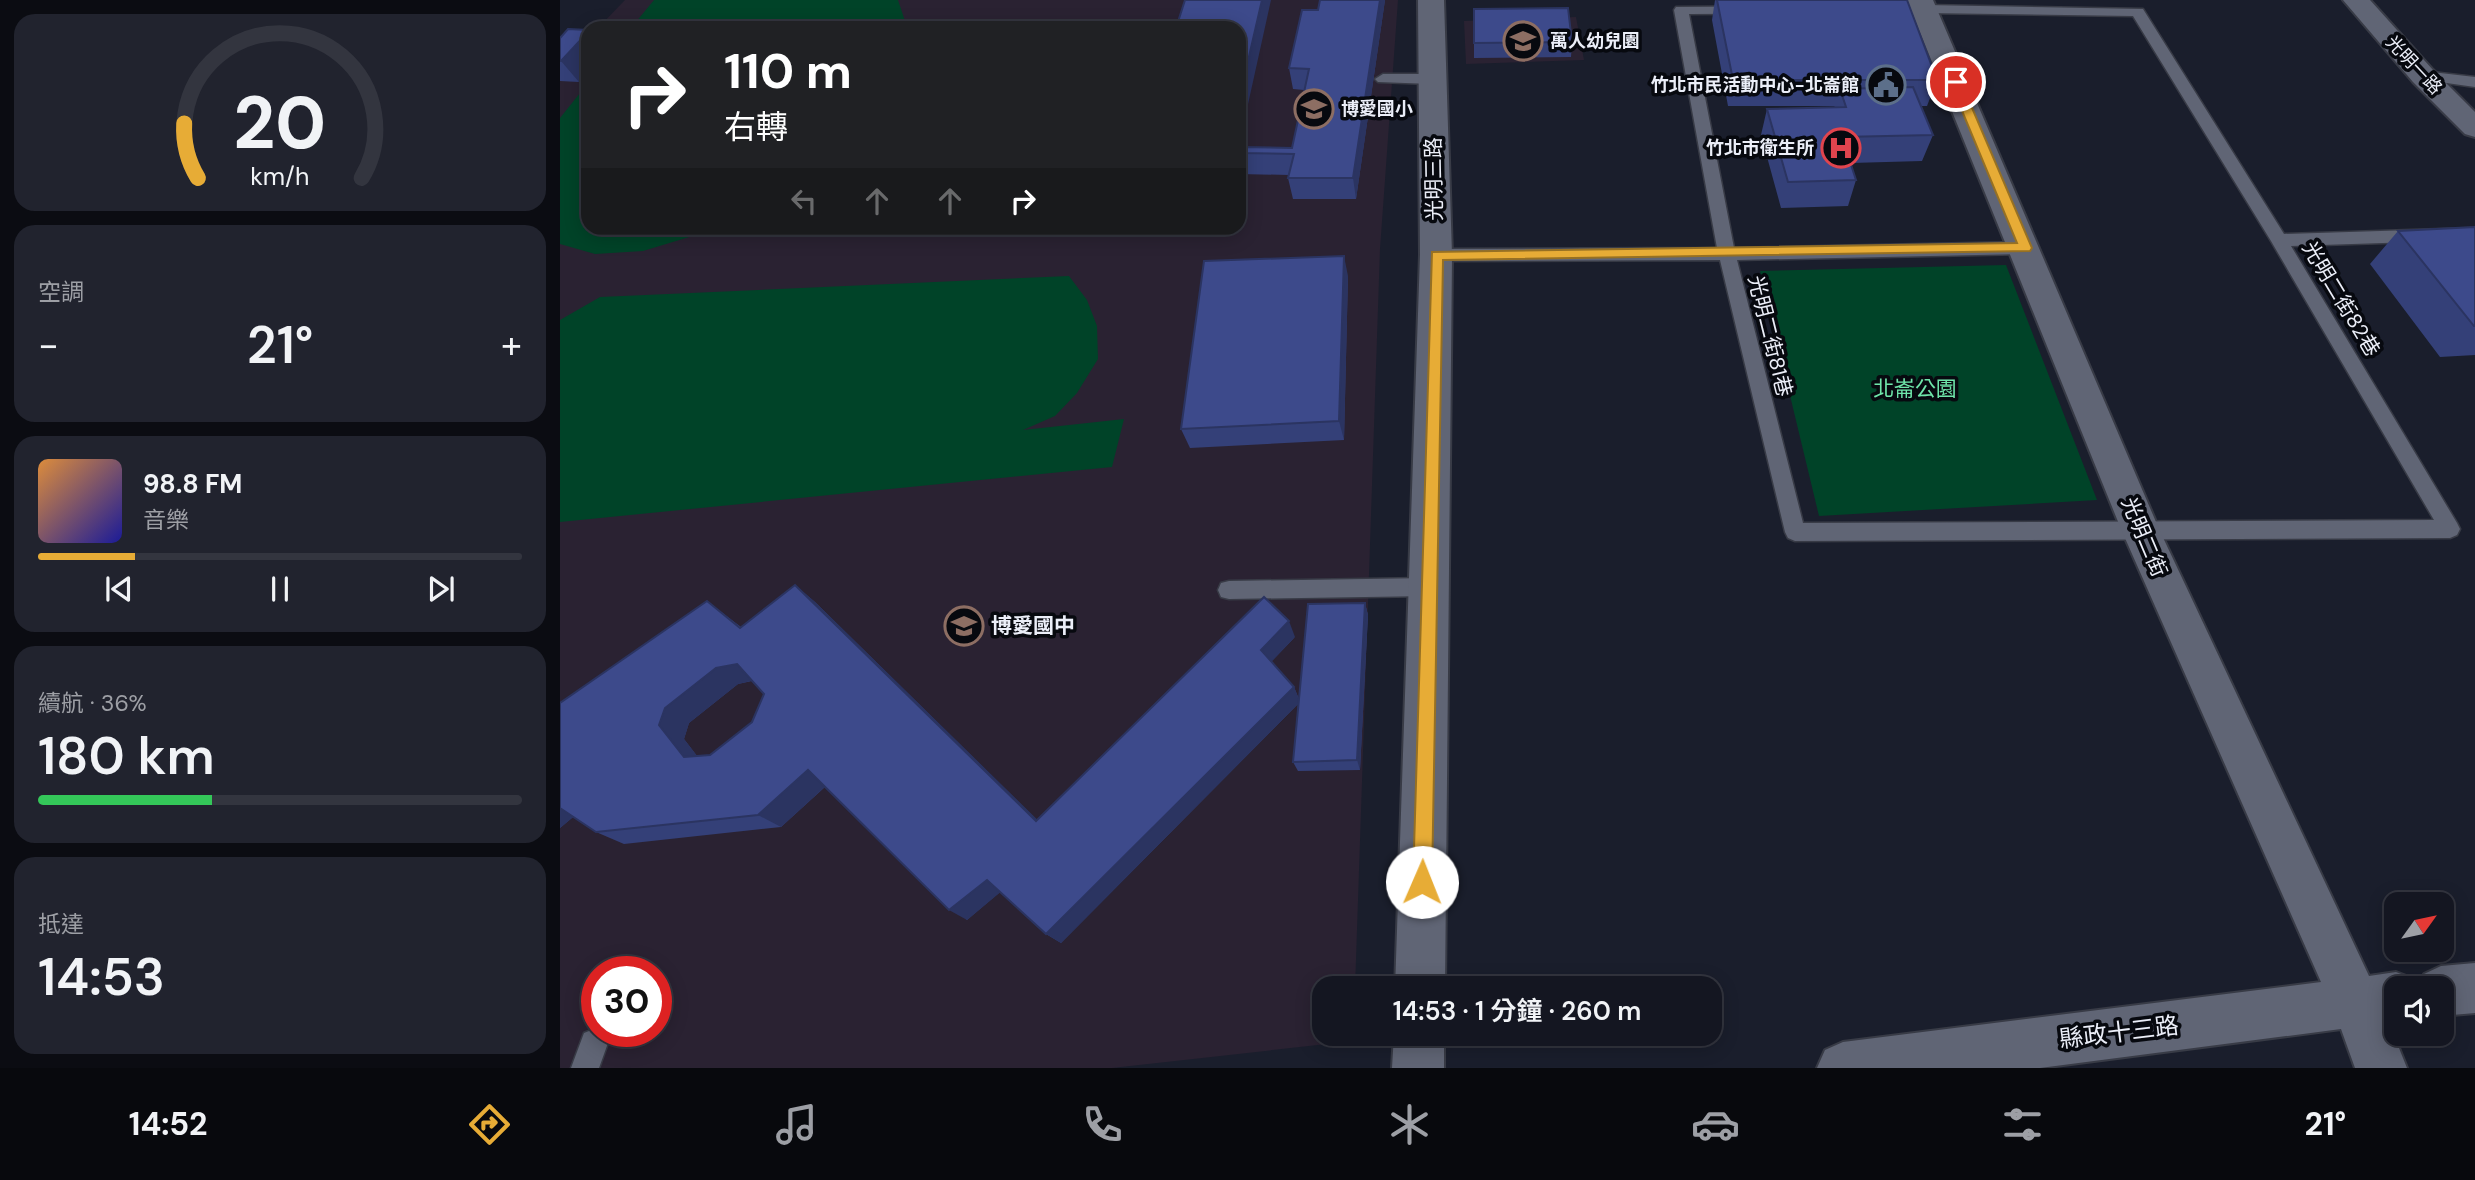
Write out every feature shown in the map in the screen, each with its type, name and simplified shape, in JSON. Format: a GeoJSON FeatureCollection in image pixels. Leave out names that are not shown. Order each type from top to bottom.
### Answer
{"type":"FeatureCollection","features":[{"type":"Feature","properties":{"kind":"street","name":"光明三路"},"geometry":{"type":"LineString","coordinates":[[1420,976],[1436,255],[1432,0]]}},
{"type":"Feature","properties":{"kind":"street","name":"光明一路"},"geometry":{"type":"LineString","coordinates":[[2356,0],[2423,76],[2475,128]]}},
{"type":"Feature","properties":{"kind":"street","name":"光明二街"},"geometry":{"type":"LineString","coordinates":[[1923,5],[2140,530],[2375,999],[2381,1068]]}},
{"type":"Feature","properties":{"kind":"street"},"geometry":{"type":"LineString","coordinates":[[2454,990],[2475,988]]}},
{"type":"Feature","properties":{"kind":"street","name":"縣政十三路"},"geometry":{"type":"LineString","coordinates":[[1843,1068],[2375,999]]}},
{"type":"Feature","properties":{"kind":"street"},"geometry":{"type":"LineString","coordinates":[[1418,1068],[1419,1046]]}},
{"type":"Feature","properties":{"kind":"lane","name":"光明二街82巷"},"geometry":{"type":"LineString","coordinates":[[1923,5],[2138,12],[2279,240],[2450,529],[2140,530]]}},
{"type":"Feature","properties":{"kind":"lane","name":"光明二街81巷"},"geometry":{"type":"LineString","coordinates":[[1923,5],[1681,10],[1727,254],[1796,532],[2140,530]]}},
{"type":"Feature","properties":{"kind":"lane"},"geometry":{"type":"LineString","coordinates":[[2423,76],[2475,82]]}},
{"type":"Feature","properties":{"kind":"lane"},"geometry":{"type":"LineString","coordinates":[[1383,79],[1432,79]]}},
{"type":"Feature","properties":{"kind":"lane"},"geometry":{"type":"LineString","coordinates":[[2279,240],[2475,234]]}},
{"type":"Feature","properties":{"kind":"lane"},"geometry":{"type":"LineString","coordinates":[[1436,255],[1727,254],[2025,248]]}},
{"type":"Feature","properties":{"kind":"lane"},"geometry":{"type":"LineString","coordinates":[[1229,590],[1429,587]]}},
{"type":"Feature","properties":{"kind":"shaded area","name":"博愛國中"},"geometry":{"type":"Polygon","coordinates":[[[625,0],[1398,0],[1380,249],[1355,976],[1312,976],[1312,1046],[1112,1068],[560,1068],[560,68],[581,46],[581,235],[1246,235],[1246,21],[605,21],[625,0]]]}},
{"type":"Feature","properties":{"kind":"shaded area","name":"萬人幼兒園"},"geometry":{"type":"Polygon","coordinates":[[[1576,17],[1584,60],[1466,64],[1464,21],[1576,17]]]}},
{"type":"Feature","properties":{"kind":"green space"},"geometry":{"type":"Polygon","coordinates":[[[654,0],[898,0],[905,21],[637,21],[654,0]]]}},
{"type":"Feature","properties":{"kind":"green space"},"geometry":{"type":"Polygon","coordinates":[[[581,92],[581,235],[696,235],[643,251],[595,254],[560,244],[560,118],[581,92]]]}},
{"type":"Feature","properties":{"kind":"green space","name":"北崙公園"},"geometry":{"type":"Polygon","coordinates":[[[2006,265],[2097,500],[1819,516],[1760,271],[2006,265]]]}},
{"type":"Feature","properties":{"kind":"green space"},"geometry":{"type":"Polygon","coordinates":[[[1069,276],[1087,300],[1097,326],[1098,359],[1077,393],[1055,416],[1023,430],[1124,419],[1112,467],[560,522],[560,320],[600,297],[1069,276]]]}},
{"type":"Feature","properties":{"kind":"building"},"geometry":{"type":"Polygon","coordinates":[[[1185,0],[1262,0],[1246,70],[1246,21],[1178,21],[1185,0]]]}},
{"type":"Feature","properties":{"kind":"building"},"geometry":{"type":"Polygon","coordinates":[[[1320,0],[1380,0],[1353,178],[1288,178],[1294,154],[1246,153],[1246,147],[1292,148],[1309,69],[1289,68],[1302,10],[1318,10],[1320,0]]]}},
{"type":"Feature","properties":{"kind":"building"},"geometry":{"type":"Polygon","coordinates":[[[1717,0],[1907,0],[1937,80],[1733,80],[1717,0]]]}},
{"type":"Feature","properties":{"kind":"building"},"geometry":{"type":"Polygon","coordinates":[[[1568,8],[1572,42],[1474,43],[1474,9],[1568,8]]]}},
{"type":"Feature","properties":{"kind":"building"},"geometry":{"type":"Polygon","coordinates":[[[568,29],[581,30],[581,40],[561,61],[560,61],[560,38],[568,29]]]}},
{"type":"Feature","properties":{"kind":"building"},"geometry":{"type":"Polygon","coordinates":[[[1913,87],[1933,135],[1842,137],[1856,180],[1788,182],[1767,109],[1846,107],[1840,89],[1913,87]]]}},
{"type":"Feature","properties":{"kind":"building"},"geometry":{"type":"Polygon","coordinates":[[[2475,227],[2475,326],[2474,326],[2398,231],[2475,227]]]}},
{"type":"Feature","properties":{"kind":"building"},"geometry":{"type":"Polygon","coordinates":[[[1344,256],[1339,421],[1181,429],[1204,261],[1344,256]]]}},
{"type":"Feature","properties":{"kind":"building"},"geometry":{"type":"Polygon","coordinates":[[[795,585],[1036,821],[1264,597],[1289,621],[1261,650],[1294,687],[1046,934],[987,880],[949,910],[808,770],[758,815],[596,832],[560,808],[560,703],[707,601],[740,628],[795,585]],[[737,664],[716,668],[665,708],[659,725],[684,757],[710,755],[752,722],[764,694],[737,664]]]}},
{"type":"Feature","properties":{"kind":"building"},"geometry":{"type":"Polygon","coordinates":[[[1365,603],[1357,760],[1293,762],[1308,604],[1365,603]]]}},
{"type":"Feature","properties":{"kind":"place","name":"萬人幼兒園"},"geometry":{"type":"Point","coordinates":[1523,41]}},
{"type":"Feature","properties":{"kind":"place","name":"竹北市民活動中心-北崙館"},"geometry":{"type":"Point","coordinates":[1886,85]}},
{"type":"Feature","properties":{"kind":"place","name":"博愛國小"},"geometry":{"type":"Point","coordinates":[1314,109]}},
{"type":"Feature","properties":{"kind":"place","name":"竹北市衛生所"},"geometry":{"type":"Point","coordinates":[1841,148]}},
{"type":"Feature","properties":{"kind":"place","name":"博愛國中"},"geometry":{"type":"Point","coordinates":[964,626]}},
{"type":"Feature","properties":{"kind":"route"},"geometry":{"type":"LineString","coordinates":[[1422,882],[1436,255],[1727,254],[2025,248],[1956,82]]}}]}
